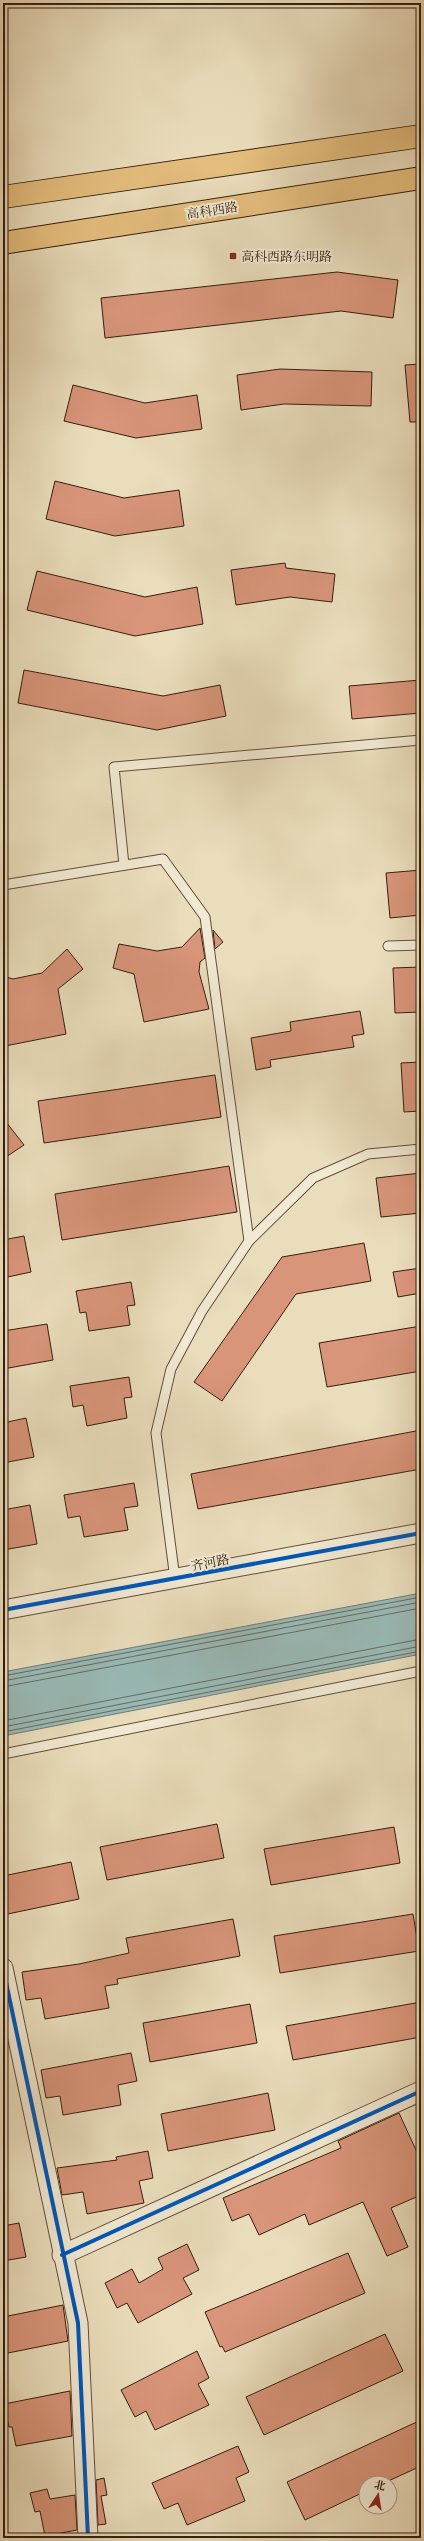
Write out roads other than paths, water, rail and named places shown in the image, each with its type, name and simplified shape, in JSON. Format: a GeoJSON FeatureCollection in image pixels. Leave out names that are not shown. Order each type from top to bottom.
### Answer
{"type":"FeatureCollection","features":[{"type":"Feature","properties":{"kind":"main road"},"geometry":{"type":"LineString","coordinates":[[3,197],[421,136]]}},
{"type":"Feature","properties":{"kind":"main road","name":"高科西路"},"geometry":{"type":"LineString","coordinates":[[3,243],[421,178]]}},
{"type":"Feature","properties":{"kind":"street","name":"齐河路"},"geometry":{"type":"LineString","coordinates":[[3,1610],[421,1533]]}},
{"type":"Feature","properties":{"kind":"street"},"geometry":{"type":"LineString","coordinates":[[3,1968],[62,2255],[78,2323],[88,2538]]}},
{"type":"Feature","properties":{"kind":"street"},"geometry":{"type":"LineString","coordinates":[[62,2255],[421,2091]]}},
{"type":"Feature","properties":{"kind":"lane"},"geometry":{"type":"LineString","coordinates":[[124,865],[114,766],[421,740]]}},
{"type":"Feature","properties":{"kind":"lane"},"geometry":{"type":"LineString","coordinates":[[3,885],[163,859],[205,917],[249,1241]]}},
{"type":"Feature","properties":{"kind":"lane"},"geometry":{"type":"LineString","coordinates":[[388,946],[421,945]]}},
{"type":"Feature","properties":{"kind":"lane"},"geometry":{"type":"LineString","coordinates":[[175,1579],[156,1433],[171,1369],[202,1311],[249,1241],[313,1178],[368,1154],[421,1149]]}},
{"type":"Feature","properties":{"kind":"lane"},"geometry":{"type":"LineString","coordinates":[[3,1754],[421,1671]]}},
{"type":"Feature","properties":{"kind":"water"},"geometry":{"type":"Polygon","coordinates":[[[421,1593],[421,1654],[3,1736],[3,1672],[421,1593]]]}},
{"type":"Feature","properties":{"kind":"place","name":"高科西路东明路"},"geometry":{"type":"Point","coordinates":[233,256]}}]}
